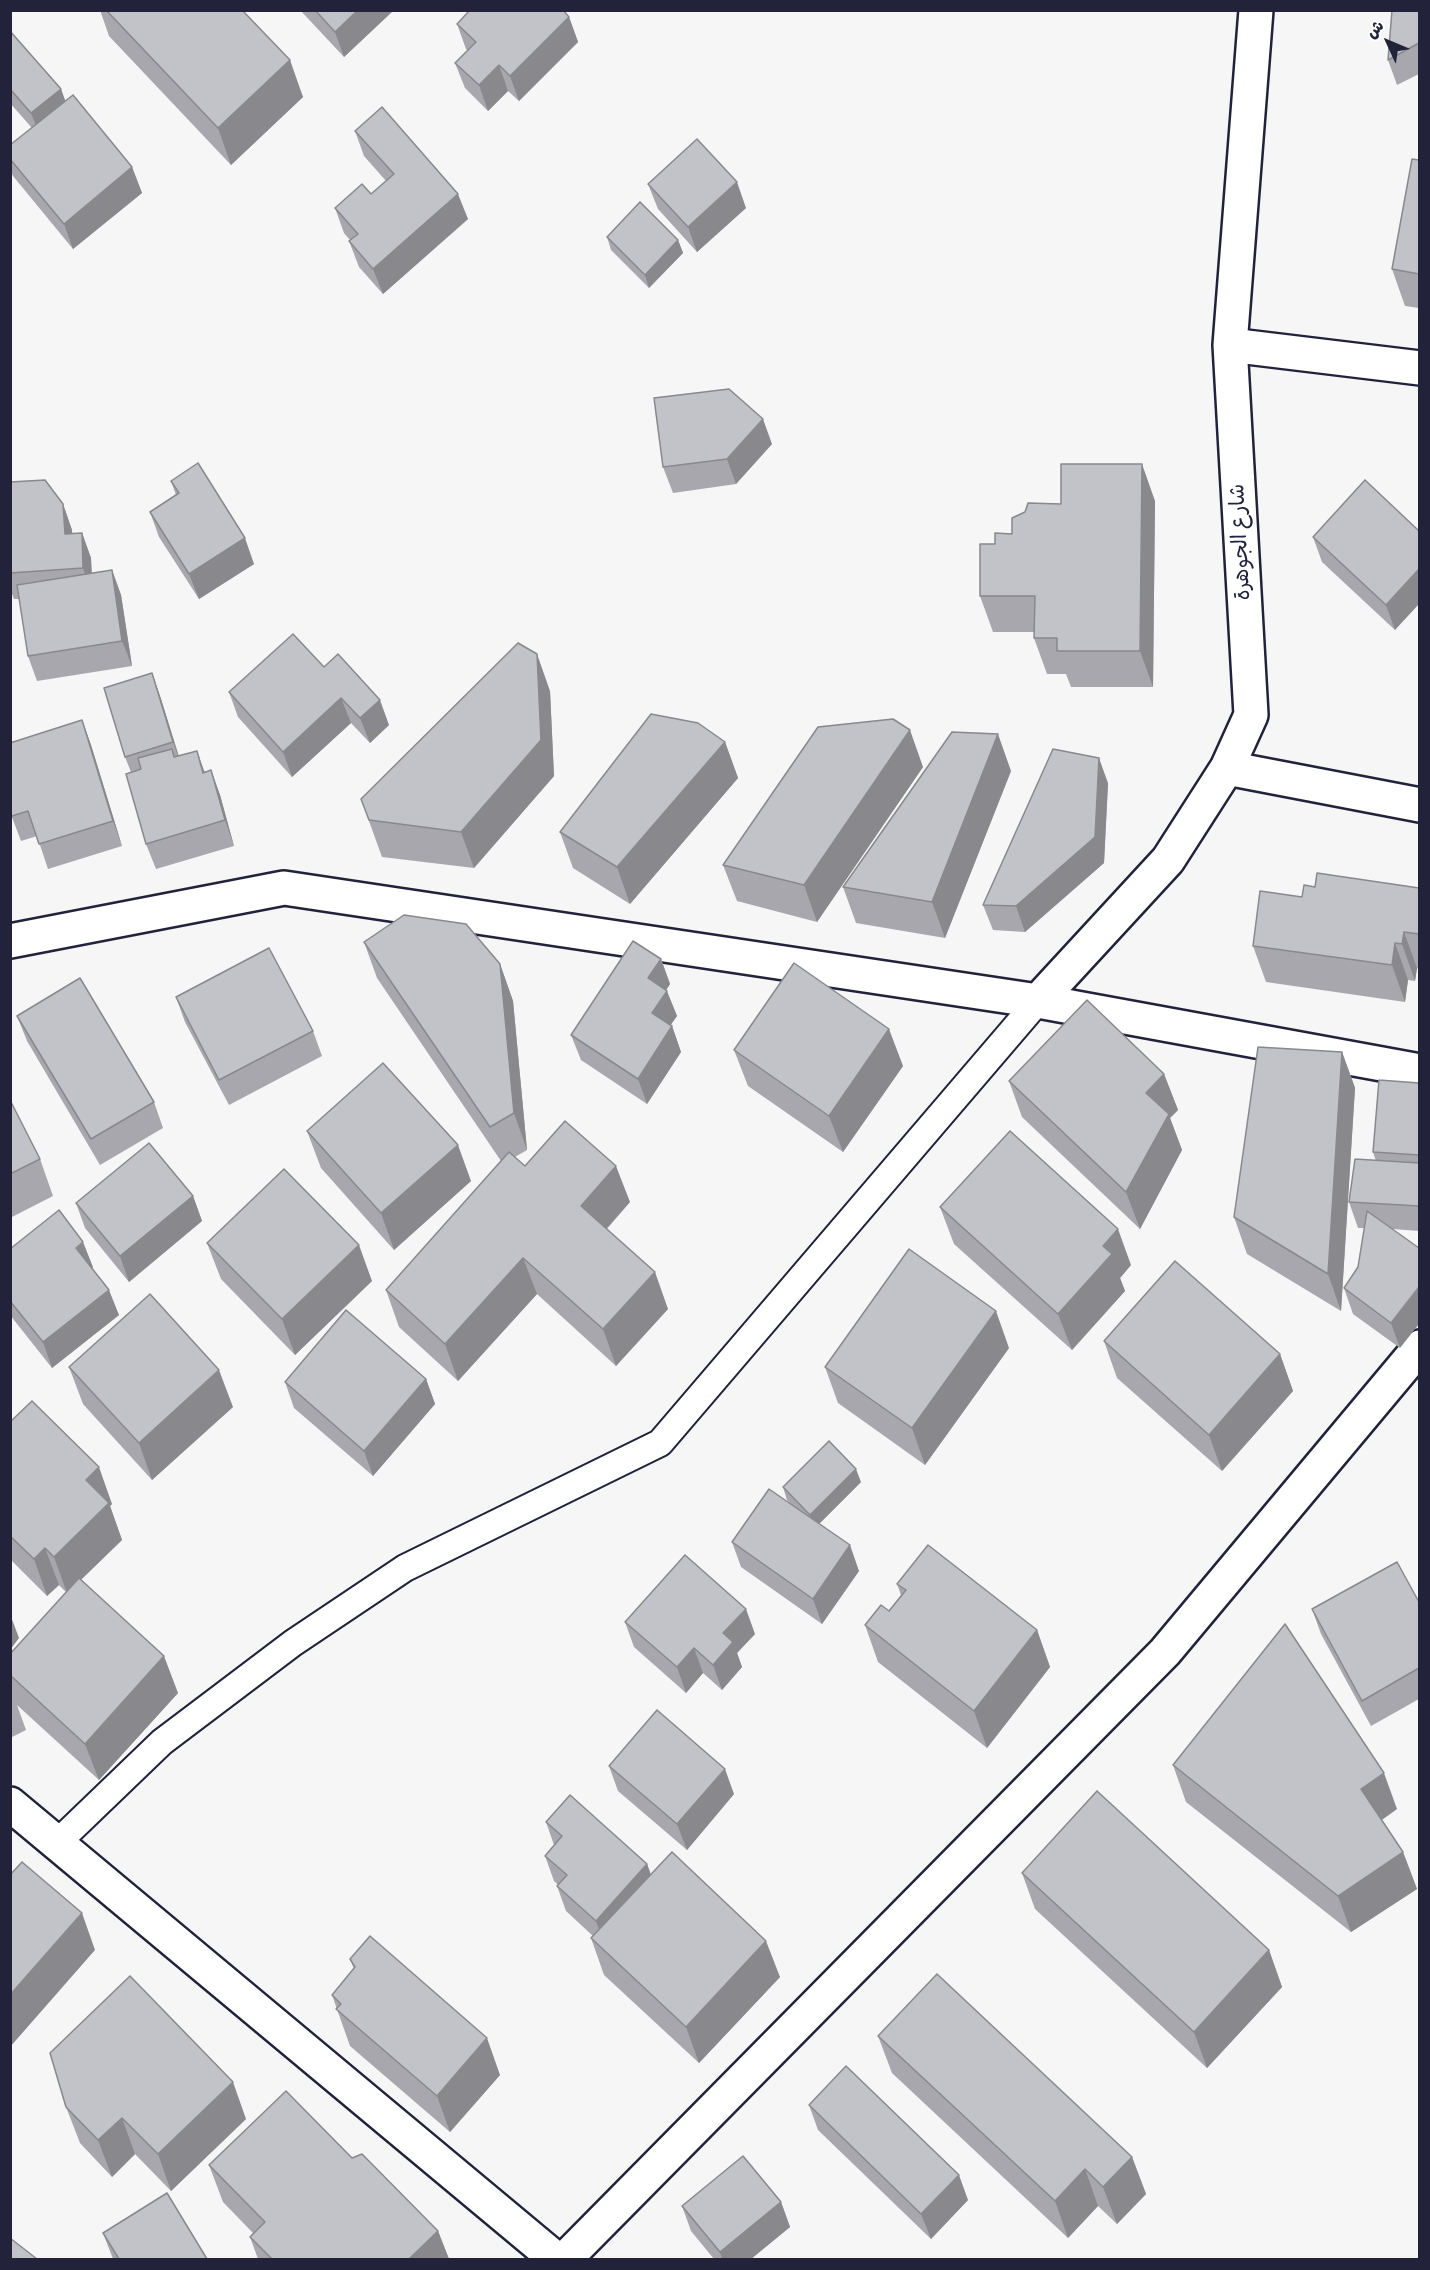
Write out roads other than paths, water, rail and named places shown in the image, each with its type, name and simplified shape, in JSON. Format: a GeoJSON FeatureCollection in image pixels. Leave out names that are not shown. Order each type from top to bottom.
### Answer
{"type":"FeatureCollection","features":[{"type":"Feature","properties":{"kind":"street","name":"شارع الجوهرة"},"geometry":{"type":"LineString","coordinates":[[1038,1001],[1168,860],[1227,768],[1251,715],[1230,345],[1256,10]]}},
{"type":"Feature","properties":{"kind":"street"},"geometry":{"type":"LineString","coordinates":[[1230,345],[1419,368]]}},
{"type":"Feature","properties":{"kind":"street"},"geometry":{"type":"LineString","coordinates":[[1227,768],[1419,805]]}},
{"type":"Feature","properties":{"kind":"street"},"geometry":{"type":"LineString","coordinates":[[10,941],[284,888],[1038,1001],[1419,1071]]}},
{"type":"Feature","properties":{"kind":"street"},"geometry":{"type":"LineString","coordinates":[[564,2259],[1165,1652],[1419,1347]]}},
{"type":"Feature","properties":{"kind":"street"},"geometry":{"type":"LineString","coordinates":[[10,1804],[557,2259]]}},
{"type":"Feature","properties":{"kind":"lane"},"geometry":{"type":"LineString","coordinates":[[57,1843],[162,1742],[293,1643],[395,1575],[660,1443],[1038,1001]]}}]}
